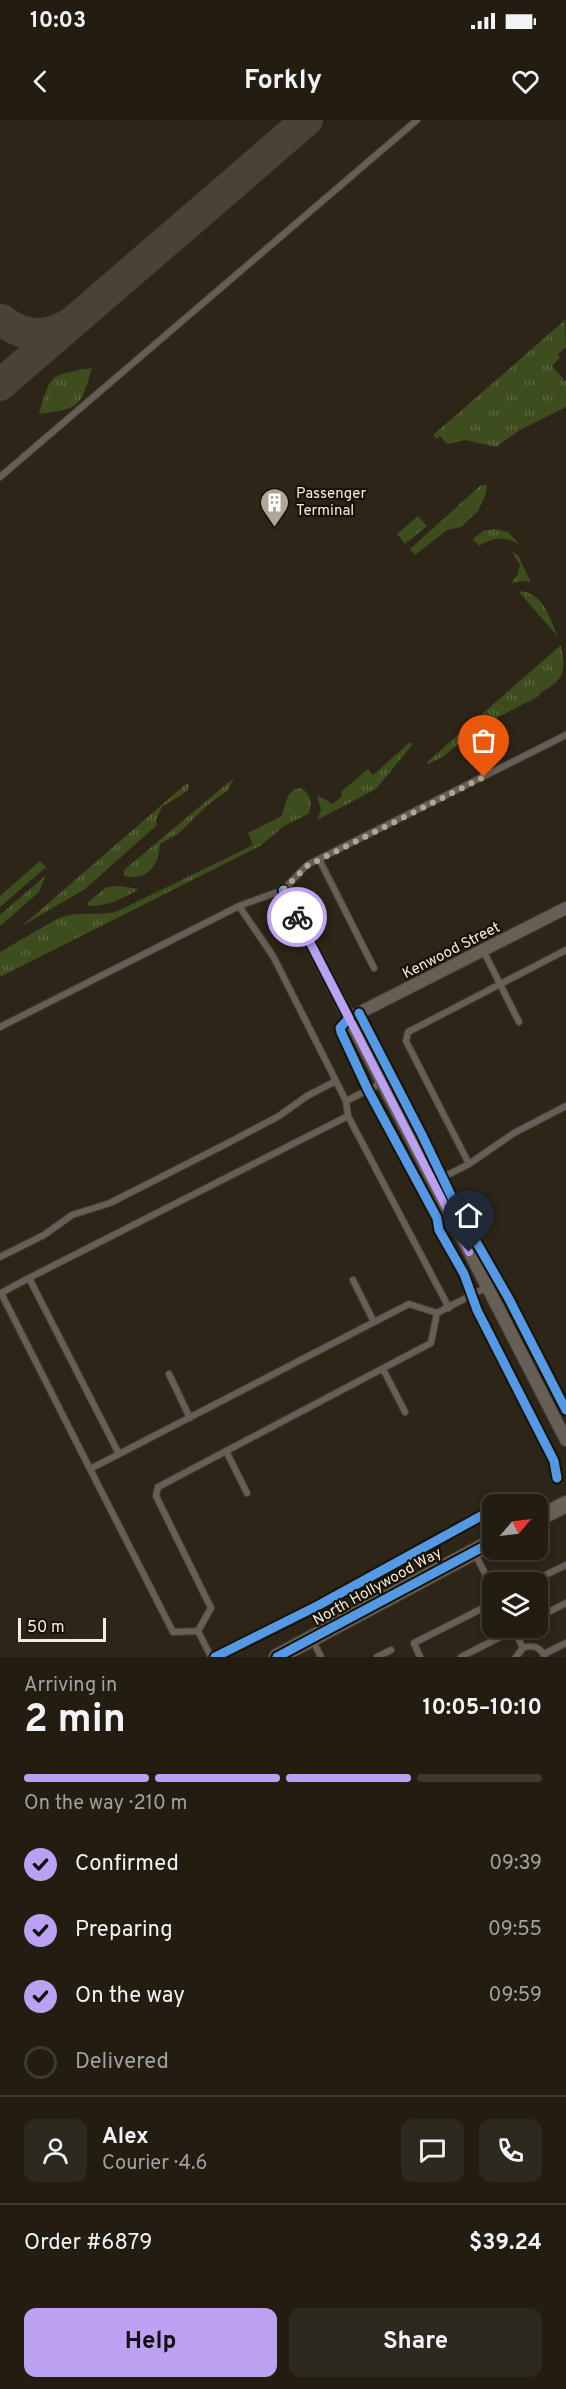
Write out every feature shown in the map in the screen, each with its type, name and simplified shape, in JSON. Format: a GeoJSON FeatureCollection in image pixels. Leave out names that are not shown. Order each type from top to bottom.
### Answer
{"type":"FeatureCollection","features":[{"type":"Feature","properties":{"kind":"main road"},"geometry":{"type":"LineString","coordinates":[[548,1513],[566,1504]]}},
{"type":"Feature","properties":{"kind":"main road","name":"North Hollywood Way"},"geometry":{"type":"LineString","coordinates":[[277,1657],[482,1547]]}},
{"type":"Feature","properties":{"kind":"street"},"geometry":{"type":"LineString","coordinates":[[283,890],[566,1440]]}},
{"type":"Feature","properties":{"kind":"street","name":"Kenwood Street"},"geometry":{"type":"LineString","coordinates":[[349,1018],[566,908]]}},
{"type":"Feature","properties":{"kind":"lane"},"geometry":{"type":"LineString","coordinates":[[0,477],[417,120]]}},
{"type":"Feature","properties":{"kind":"lane"},"geometry":{"type":"LineString","coordinates":[[0,1027],[239,906],[283,890],[307,866],[319,859],[566,735]]}},
{"type":"Feature","properties":{"kind":"lane"},"geometry":{"type":"LineString","coordinates":[[319,859],[374,968]]}},
{"type":"Feature","properties":{"kind":"lane"},"geometry":{"type":"LineString","coordinates":[[239,906],[273,956],[346,1101],[348,1116],[449,1308]]}},
{"type":"Feature","properties":{"kind":"lane"},"geometry":{"type":"LineString","coordinates":[[483,950],[519,1022]]}},
{"type":"Feature","properties":{"kind":"lane"},"geometry":{"type":"LineString","coordinates":[[469,1164],[406,1041],[408,1032],[566,950]]}},
{"type":"Feature","properties":{"kind":"lane"},"geometry":{"type":"LineString","coordinates":[[0,1257],[44,1235],[72,1215],[110,1203],[228,1143],[279,1116],[307,1096],[336,1081]]}},
{"type":"Feature","properties":{"kind":"lane"},"geometry":{"type":"LineString","coordinates":[[346,1101],[382,1083]]}},
{"type":"Feature","properties":{"kind":"lane"},"geometry":{"type":"LineString","coordinates":[[434,1183],[469,1164],[514,1133],[566,1106]]}},
{"type":"Feature","properties":{"kind":"lane"},"geometry":{"type":"LineString","coordinates":[[198,1631],[173,1632],[1,1293],[348,1116]]}},
{"type":"Feature","properties":{"kind":"lane"},"geometry":{"type":"LineString","coordinates":[[29,1278],[119,1454]]}},
{"type":"Feature","properties":{"kind":"lane"},"geometry":{"type":"LineString","coordinates":[[353,1280],[374,1322]]}},
{"type":"Feature","properties":{"kind":"lane"},"geometry":{"type":"LineString","coordinates":[[90,1469],[409,1304],[437,1313],[488,1287]]}},
{"type":"Feature","properties":{"kind":"lane"},"geometry":{"type":"LineString","coordinates":[[198,1631],[211,1608],[156,1496],[158,1487],[431,1343],[437,1313]]}},
{"type":"Feature","properties":{"kind":"lane"},"geometry":{"type":"LineString","coordinates":[[383,1369],[405,1412]]}},
{"type":"Feature","properties":{"kind":"lane"},"geometry":{"type":"LineString","coordinates":[[169,1374],[190,1418]]}},
{"type":"Feature","properties":{"kind":"lane"},"geometry":{"type":"LineString","coordinates":[[226,1451],[247,1493]]}},
{"type":"Feature","properties":{"kind":"lane"},"geometry":{"type":"LineString","coordinates":[[473,1552],[484,1572]]}},
{"type":"Feature","properties":{"kind":"lane"},"geometry":{"type":"LineString","coordinates":[[548,1574],[566,1565]]}},
{"type":"Feature","properties":{"kind":"lane"},"geometry":{"type":"LineString","coordinates":[[548,1612],[566,1603]]}},
{"type":"Feature","properties":{"kind":"lane"},"geometry":{"type":"LineString","coordinates":[[420,1657],[414,1643],[481,1609]]}},
{"type":"Feature","properties":{"kind":"lane"},"geometry":{"type":"LineString","coordinates":[[198,1631],[211,1657]]}},
{"type":"Feature","properties":{"kind":"lane"},"geometry":{"type":"LineString","coordinates":[[461,1657],[496,1638]]}},
{"type":"Feature","properties":{"kind":"lane"},"geometry":{"type":"LineString","coordinates":[[519,1638],[523,1648]]}},
{"type":"Feature","properties":{"kind":"lane"},"geometry":{"type":"LineString","coordinates":[[312,1639],[321,1657]]}},
{"type":"Feature","properties":{"kind":"lane"},"geometry":{"type":"LineString","coordinates":[[523,1648],[537,1648],[544,1656],[566,1643]]}},
{"type":"Feature","properties":{"kind":"lane"},"geometry":{"type":"LineString","coordinates":[[516,1657],[523,1648]]}},
{"type":"Feature","properties":{"kind":"lane"},"geometry":{"type":"LineString","coordinates":[[377,1657],[391,1650]]}},
{"type":"Feature","properties":{"kind":"green space"},"geometry":{"type":"Polygon","coordinates":[[[565,320],[566,347],[558,354],[560,358],[552,366],[566,382],[566,407],[520,430],[496,447],[465,440],[447,444],[440,436],[437,439],[433,435],[565,320]]]}},
{"type":"Feature","properties":{"kind":"green space"},"geometry":{"type":"Polygon","coordinates":[[[92,368],[85,391],[77,404],[63,410],[39,414],[46,390],[54,378],[68,372],[92,368]]]}},
{"type":"Feature","properties":{"kind":"green space"},"geometry":{"type":"Polygon","coordinates":[[[481,485],[487,485],[486,494],[478,511],[461,527],[447,530],[415,555],[410,549],[481,485]]]}},
{"type":"Feature","properties":{"kind":"green space"},"geometry":{"type":"Polygon","coordinates":[[[418,516],[427,526],[405,544],[397,534],[418,516]]]}},
{"type":"Feature","properties":{"kind":"green space"},"geometry":{"type":"Polygon","coordinates":[[[495,529],[508,532],[521,546],[516,542],[500,538],[479,546],[473,539],[483,531],[495,529]]]}},
{"type":"Feature","properties":{"kind":"green space"},"geometry":{"type":"Polygon","coordinates":[[[512,552],[518,555],[531,582],[511,583],[517,576],[520,565],[512,552]]]}},
{"type":"Feature","properties":{"kind":"green space"},"geometry":{"type":"Polygon","coordinates":[[[518,591],[527,592],[540,601],[558,637],[518,591]]]}},
{"type":"Feature","properties":{"kind":"green space"},"geometry":{"type":"Polygon","coordinates":[[[561,645],[563,669],[554,684],[539,696],[483,725],[481,722],[467,729],[469,735],[444,756],[428,764],[427,762],[561,645]]]}},
{"type":"Feature","properties":{"kind":"green space"},"geometry":{"type":"Polygon","coordinates":[[[410,742],[412,745],[376,789],[317,820],[321,810],[317,795],[333,804],[342,796],[341,792],[368,769],[373,775],[410,742]]]}},
{"type":"Feature","properties":{"kind":"green space"},"geometry":{"type":"Polygon","coordinates":[[[234,778],[227,791],[209,804],[178,834],[160,844],[157,859],[150,870],[139,876],[124,876],[124,870],[234,778]]]}},
{"type":"Feature","properties":{"kind":"green space"},"geometry":{"type":"Polygon","coordinates":[[[187,783],[189,786],[187,791],[162,807],[156,820],[157,825],[85,889],[22,926],[187,783]]]}},
{"type":"Feature","properties":{"kind":"green space"},"geometry":{"type":"Polygon","coordinates":[[[301,788],[310,799],[308,814],[284,826],[260,846],[0,977],[0,952],[57,919],[64,916],[118,911],[253,845],[248,833],[282,816],[289,794],[301,788]]]}},
{"type":"Feature","properties":{"kind":"green space"},"geometry":{"type":"Polygon","coordinates":[[[40,861],[46,867],[0,907],[0,896],[40,861]]]}},
{"type":"Feature","properties":{"kind":"green space"},"geometry":{"type":"Polygon","coordinates":[[[45,876],[39,892],[0,926],[0,915],[45,876]]]}},
{"type":"Feature","properties":{"kind":"green space"},"geometry":{"type":"Polygon","coordinates":[[[120,886],[139,889],[109,903],[89,906],[87,903],[107,887],[120,886]]]}},
{"type":"Feature","properties":{"kind":"taxiway"},"geometry":{"type":"LineString","coordinates":[[0,385],[307,120]]}},
{"type":"Feature","properties":{"kind":"taxiway"},"geometry":{"type":"LineString","coordinates":[[2,320],[17,330],[34,334],[51,332],[68,325]]}},
{"type":"Feature","properties":{"kind":"cycle path"},"geometry":{"type":"LineString","coordinates":[[283,890],[349,1018],[340,1028],[341,1032],[368,1090],[437,1218],[439,1230],[464,1274],[477,1310],[554,1461],[557,1478]]}},
{"type":"Feature","properties":{"kind":"cycle path"},"geometry":{"type":"LineString","coordinates":[[359,1013],[458,1210],[509,1299],[566,1410]]}},
{"type":"Feature","properties":{"kind":"cycle path"},"geometry":{"type":"LineString","coordinates":[[215,1657],[319,1605],[482,1515]]}},
{"type":"Feature","properties":{"kind":"cycle path"},"geometry":{"type":"LineString","coordinates":[[277,1657],[482,1547]]}},
{"type":"Feature","properties":{"kind":"way so far"},"geometry":{"type":"LineString","coordinates":[[297,917],[283,890],[307,866],[484,777]]}},
{"type":"Feature","properties":{"kind":"place","name":"Passenger Terminal"},"geometry":{"type":"Point","coordinates":[275,528]}},
{"type":"Feature","properties":{"kind":"route"},"geometry":{"type":"LineString","coordinates":[[297,917],[469,1252]]}}]}
